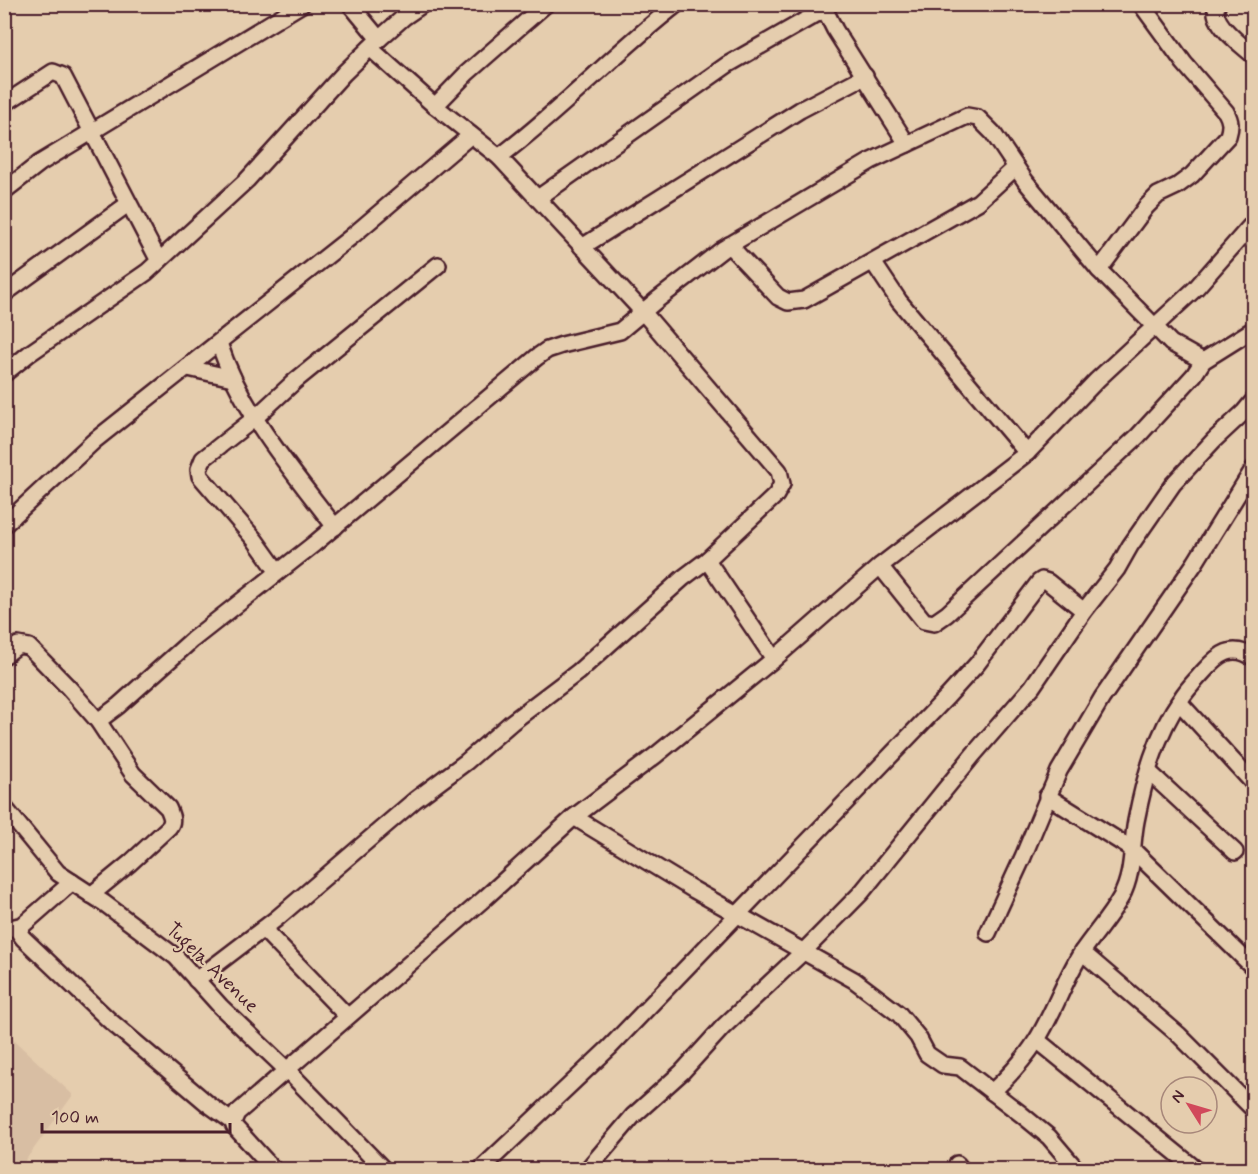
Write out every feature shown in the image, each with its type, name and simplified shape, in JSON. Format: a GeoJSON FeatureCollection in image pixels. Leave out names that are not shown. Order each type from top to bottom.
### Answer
{"type":"FeatureCollection","features":[{"type":"Feature","properties":{"kind":"street"},"geometry":{"type":"LineString","coordinates":[[4,191],[40,163],[302,4]]}},
{"type":"Feature","properties":{"kind":"street"},"geometry":{"type":"LineString","coordinates":[[196,980],[262,929],[415,800],[578,672],[683,578],[707,560],[776,495],[782,484],[779,471],[643,312],[499,157],[435,106],[374,44],[350,4]]}},
{"type":"Feature","properties":{"kind":"street"},"geometry":{"type":"LineString","coordinates":[[4,374],[30,353],[109,300],[159,261],[247,180],[344,73],[404,17],[423,4]]}},
{"type":"Feature","properties":{"kind":"street"},"geometry":{"type":"LineString","coordinates":[[435,106],[467,73],[546,4]]}},
{"type":"Feature","properties":{"kind":"street"},"geometry":{"type":"LineString","coordinates":[[499,157],[533,132],[652,23],[677,4]]}},
{"type":"Feature","properties":{"kind":"street"},"geometry":{"type":"LineString","coordinates":[[1099,270],[1146,207],[1158,195],[1177,186],[1192,175],[1228,136],[1231,128],[1231,120],[1226,112],[1184,63],[1141,4]]}},
{"type":"Feature","properties":{"kind":"street"},"geometry":{"type":"LineString","coordinates":[[1218,4],[1215,17],[1220,25],[1254,56]]}},
{"type":"Feature","properties":{"kind":"street"},"geometry":{"type":"LineString","coordinates":[[538,198],[728,65],[824,7],[835,30],[907,144]]}},
{"type":"Feature","properties":{"kind":"street"},"geometry":{"type":"LineString","coordinates":[[4,104],[53,72],[63,76],[90,132],[159,261]]}},
{"type":"Feature","properties":{"kind":"street"},"geometry":{"type":"LineString","coordinates":[[582,247],[800,110],[865,76]]}},
{"type":"Feature","properties":{"kind":"street"},"geometry":{"type":"LineString","coordinates":[[98,721],[192,640],[334,527],[547,350],[620,332],[729,245],[872,161],[967,116],[978,118],[993,133],[1026,182],[1099,270],[1171,343],[1203,361]]}},
{"type":"Feature","properties":{"kind":"street"},"geometry":{"type":"LineString","coordinates":[[8,516],[94,441],[351,237],[471,135]]}},
{"type":"Feature","properties":{"kind":"street"},"geometry":{"type":"LineString","coordinates":[[729,245],[778,297],[788,302],[804,300],[978,202],[1017,167]]}},
{"type":"Feature","properties":{"kind":"street"},"geometry":{"type":"LineString","coordinates":[[4,294],[128,204]]}},
{"type":"Feature","properties":{"kind":"street"},"geometry":{"type":"LineString","coordinates":[[233,1122],[237,1113],[485,898],[574,817],[656,755],[774,659],[880,566],[1027,453],[1089,387],[1196,288],[1254,222]]}},
{"type":"Feature","properties":{"kind":"street"},"geometry":{"type":"LineString","coordinates":[[873,262],[899,301],[1027,453]]}},
{"type":"Feature","properties":{"kind":"street"},"geometry":{"type":"LineString","coordinates":[[278,572],[255,540],[200,476],[199,469],[203,459],[438,265]]}},
{"type":"Feature","properties":{"kind":"street"},"geometry":{"type":"LineString","coordinates":[[880,566],[924,621],[934,623],[947,614],[1138,436],[1194,375],[1203,361],[1254,328]]}},
{"type":"Feature","properties":{"kind":"street"},"geometry":{"type":"LineString","coordinates":[[219,343],[233,378],[255,418],[334,527]]}},
{"type":"Feature","properties":{"kind":"street"},"geometry":{"type":"LineString","coordinates":[[188,368],[233,378]]}},
{"type":"Feature","properties":{"kind":"street"},"geometry":{"type":"LineString","coordinates":[[586,1170],[633,1116],[682,1072],[738,1012],[804,951],[861,893],[973,755],[1032,687],[1084,611],[1117,569],[1173,484],[1254,400]]}},
{"type":"Feature","properties":{"kind":"street"},"geometry":{"type":"LineString","coordinates":[[988,933],[1059,771],[1102,698],[1195,562],[1254,468]]}},
{"type":"Feature","properties":{"kind":"street"},"geometry":{"type":"LineString","coordinates":[[707,560],[774,659]]}},
{"type":"Feature","properties":{"kind":"street"},"geometry":{"type":"LineString","coordinates":[[480,1170],[609,1048],[977,664],[1039,582],[1042,580],[1048,582],[1084,611]]}},
{"type":"Feature","properties":{"kind":"street"},"geometry":{"type":"LineString","coordinates":[[4,656],[18,645],[29,647],[98,721],[133,774],[168,808],[172,819],[171,825],[91,895]]}},
{"type":"Feature","properties":{"kind":"street"},"geometry":{"type":"LineString","coordinates":[[992,1092],[1010,1075],[1037,1040],[1082,952],[1099,932],[1122,896],[1130,874],[1136,822],[1154,751],[1179,702],[1217,657],[1234,650],[1244,651],[1254,658]]}},
{"type":"Feature","properties":{"kind":"street"},"geometry":{"type":"LineString","coordinates":[[1179,702],[1254,784]]}},
{"type":"Feature","properties":{"kind":"street"},"geometry":{"type":"LineString","coordinates":[[1149,772],[1235,852]]}},
{"type":"Feature","properties":{"kind":"street"},"geometry":{"type":"LineString","coordinates":[[1047,796],[1132,849],[1254,968]]}},
{"type":"Feature","properties":{"kind":"street","name":"Tugela Avenue"},"geometry":{"type":"LineString","coordinates":[[4,807],[58,873],[157,941],[176,957],[221,1007],[287,1070],[384,1170]]}},
{"type":"Feature","properties":{"kind":"street"},"geometry":{"type":"LineString","coordinates":[[574,817],[693,890],[854,980],[893,1008],[918,1037],[927,1054],[943,1065],[960,1067],[1049,1137],[1077,1170]]}},
{"type":"Feature","properties":{"kind":"street"},"geometry":{"type":"LineString","coordinates":[[10,926],[23,925],[72,882]]}},
{"type":"Feature","properties":{"kind":"street"},"geometry":{"type":"LineString","coordinates":[[10,926],[110,1020],[208,1104],[233,1122],[238,1131],[274,1170]]}},
{"type":"Feature","properties":{"kind":"street"},"geometry":{"type":"LineString","coordinates":[[262,929],[347,1016]]}},
{"type":"Feature","properties":{"kind":"street"},"geometry":{"type":"LineString","coordinates":[[1082,952],[1179,1035],[1254,1110]]}},
{"type":"Feature","properties":{"kind":"street"},"geometry":{"type":"LineString","coordinates":[[1037,1040],[1197,1170]]}},
{"type":"Feature","properties":{"kind":"shaded area"},"geometry":{"type":"Polygon","coordinates":[[[5,1032],[73,1095],[19,1169],[5,1169],[5,1032]]]}}]}
